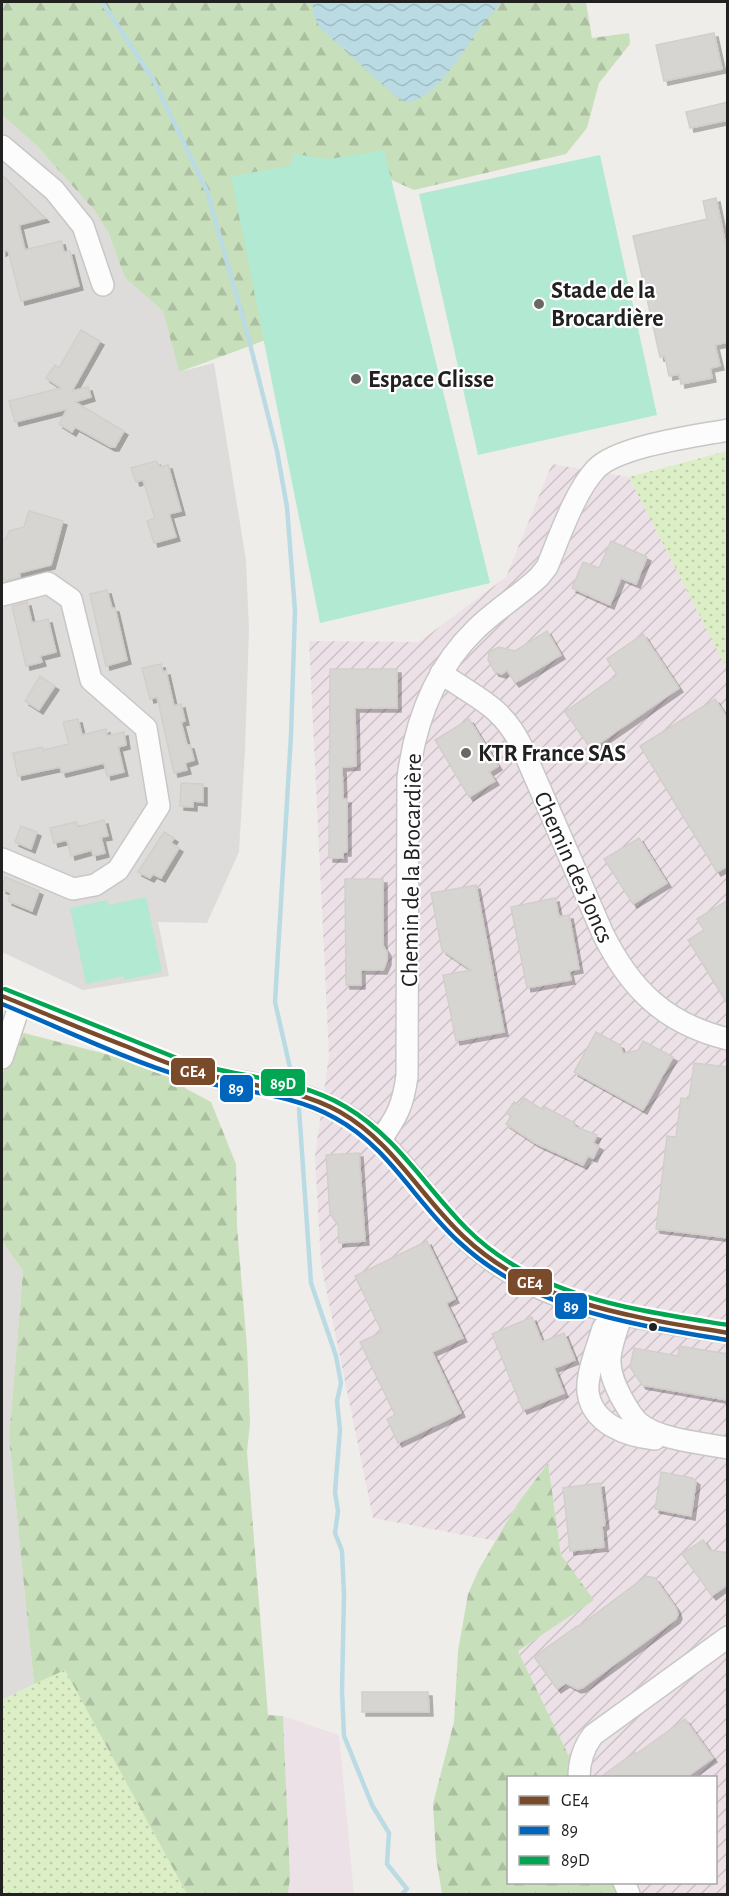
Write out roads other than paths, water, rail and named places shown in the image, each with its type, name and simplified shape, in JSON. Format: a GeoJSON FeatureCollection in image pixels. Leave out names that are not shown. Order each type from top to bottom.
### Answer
{"type":"FeatureCollection","features":[{"type":"Feature","properties":{"kind":"street"},"geometry":{"type":"LineString","coordinates":[[2,146],[54,190],[83,226],[103,285]]}},
{"type":"Feature","properties":{"kind":"street","name":"Chemin de la Brocardière"},"geometry":{"type":"LineString","coordinates":[[380,1141],[397,1116],[404,1100],[407,1076],[408,778],[412,747],[420,718],[441,673],[474,630],[539,577],[547,567],[585,483],[597,467],[619,455],[640,448],[728,430]]}},
{"type":"Feature","properties":{"kind":"street"},"geometry":{"type":"LineString","coordinates":[[2,595],[48,583],[71,599],[90,680],[146,728],[159,806],[118,870],[95,885],[74,889],[2,859]]}},
{"type":"Feature","properties":{"kind":"street","name":"Chemin des Joncs"},"geometry":{"type":"LineString","coordinates":[[441,673],[492,706],[509,723],[603,934],[629,979],[656,1005],[679,1021],[695,1029],[728,1039]]}},
{"type":"Feature","properties":{"kind":"street"},"geometry":{"type":"LineString","coordinates":[[2,1058],[11,1000],[190,1071],[224,1081],[279,1089],[307,1097],[356,1121],[409,1170],[463,1236],[495,1263],[540,1290],[575,1303],[614,1312],[728,1332]]}},
{"type":"Feature","properties":{"kind":"street"},"geometry":{"type":"LineString","coordinates":[[614,1312],[589,1380],[588,1392],[594,1410],[608,1424],[620,1431],[653,1440],[673,1438]]}},
{"type":"Feature","properties":{"kind":"street"},"geometry":{"type":"LineString","coordinates":[[614,1312],[610,1356],[612,1377],[630,1412],[640,1424],[673,1438],[728,1448]]}},
{"type":"Feature","properties":{"kind":"street"},"geometry":{"type":"LineString","coordinates":[[579,1776],[582,1756],[593,1735],[728,1637]]}},
{"type":"Feature","properties":{"kind":"water"},"geometry":{"type":"Polygon","coordinates":[[[312,2],[502,2],[480,27],[439,83],[418,99],[407,103],[394,95],[320,28],[314,15],[312,2]]]}},
{"type":"Feature","properties":{"kind":"waterway"},"geometry":{"type":"LineString","coordinates":[[102,2],[154,81],[207,191],[248,336],[277,451],[287,507],[295,611],[291,735],[275,1002],[293,1081]]}},
{"type":"Feature","properties":{"kind":"waterway"},"geometry":{"type":"LineString","coordinates":[[299,1109],[311,1283],[336,1356],[341,1383],[337,1401],[340,1430],[335,1492],[338,1511],[335,1533],[342,1551],[344,1595],[342,1691],[344,1736],[372,1805],[389,1833],[387,1864],[407,1889],[402,1894]]}},
{"type":"Feature","properties":{"kind":"place","name":"Stade de la Brocardière"},"geometry":{"type":"Point","coordinates":[539,304]}},
{"type":"Feature","properties":{"kind":"place","name":"Espace Glisse"},"geometry":{"type":"Point","coordinates":[356,379]}},
{"type":"Feature","properties":{"kind":"place","name":"KTR France SAS"},"geometry":{"type":"Point","coordinates":[466,753]}}]}
